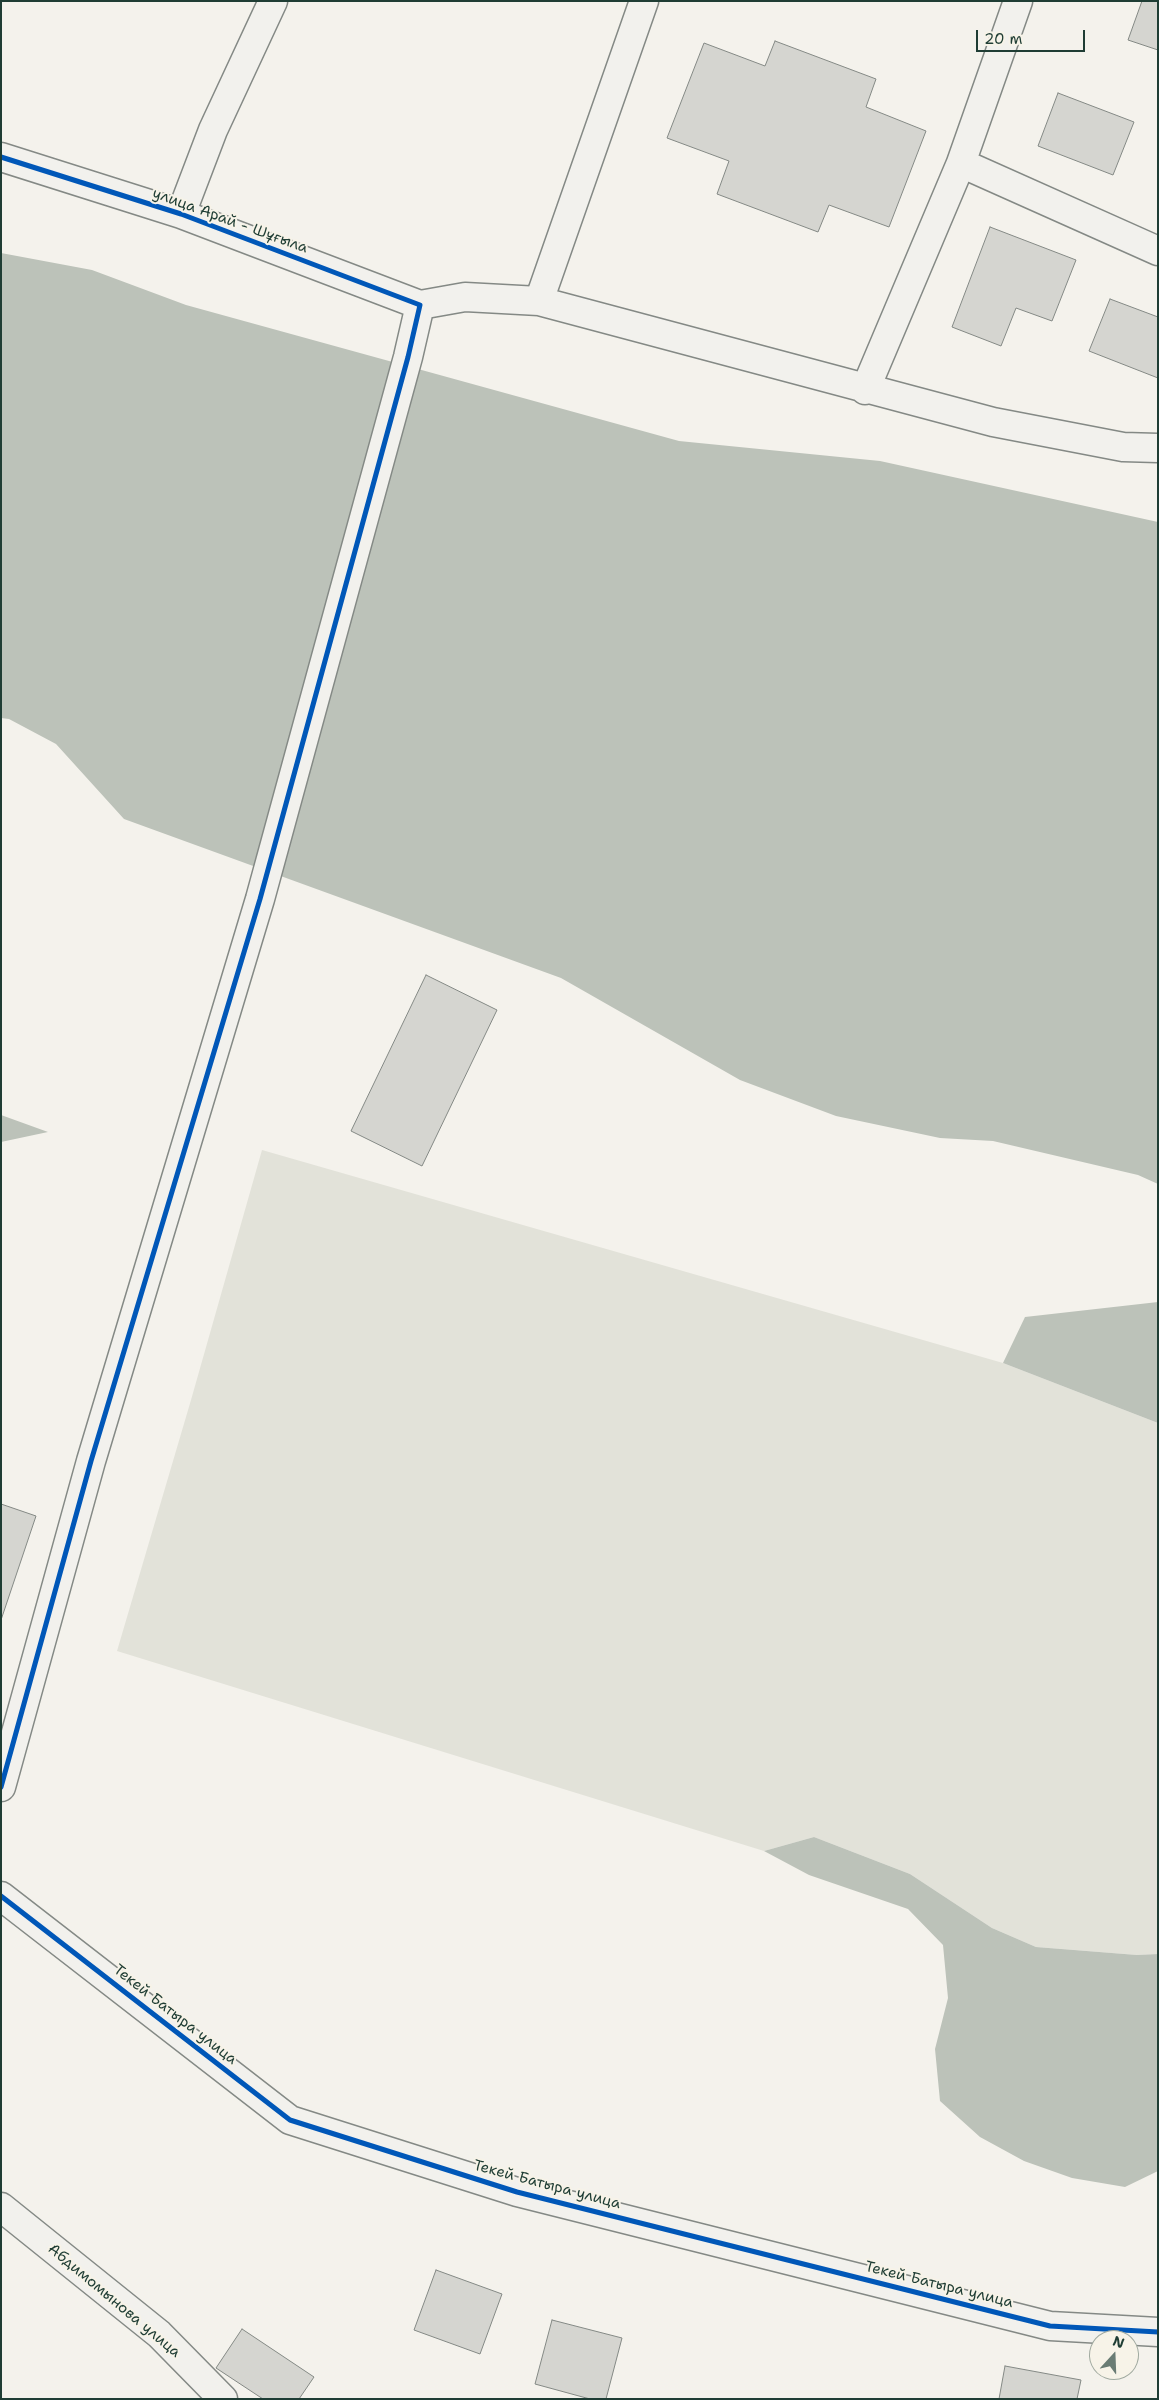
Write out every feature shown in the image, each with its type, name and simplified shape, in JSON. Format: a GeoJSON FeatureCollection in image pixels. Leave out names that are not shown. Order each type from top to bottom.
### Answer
{"type":"FeatureCollection","features":[{"type":"Feature","properties":{"kind":"street"},"geometry":{"type":"LineString","coordinates":[[181,214],[213,130],[273,1]]}},
{"type":"Feature","properties":{"kind":"street"},"geometry":{"type":"LineString","coordinates":[[539,301],[644,1]]}},
{"type":"Feature","properties":{"kind":"street"},"geometry":{"type":"LineString","coordinates":[[865,390],[961,163],[1018,1]]}},
{"type":"Feature","properties":{"kind":"street","name":"улица Арай - Шұғыла"},"geometry":{"type":"LineString","coordinates":[[1,157],[181,214],[420,305]]}},
{"type":"Feature","properties":{"kind":"street"},"geometry":{"type":"LineString","coordinates":[[961,163],[1158,251]]}},
{"type":"Feature","properties":{"kind":"street"},"geometry":{"type":"LineString","coordinates":[[1,1787],[91,1461],[260,899],[408,357],[420,305],[465,297],[539,301],[865,390],[992,422],[1123,447],[1158,448]]}},
{"type":"Feature","properties":{"kind":"street","name":"Текей Батыра улица"},"geometry":{"type":"LineString","coordinates":[[1,1896],[290,2120],[517,2192],[1050,2326],[1158,2332]]}},
{"type":"Feature","properties":{"kind":"street","name":"Абдимомынова улица"},"geometry":{"type":"LineString","coordinates":[[1,2207],[159,2334],[223,2399]]}},
{"type":"Feature","properties":{"kind":"shaded area"},"geometry":{"type":"Polygon","coordinates":[[[1,253],[92,270],[186,305],[679,441],[880,461],[1158,522],[1158,1184],[1138,1175],[993,1141],[940,1138],[836,1116],[740,1080],[561,978],[124,819],[56,744],[9,719],[1,718],[1,253]]]}},
{"type":"Feature","properties":{"kind":"shaded area"},"geometry":{"type":"Polygon","coordinates":[[[1,1115],[48,1132],[1,1142],[1,1115]]]}},
{"type":"Feature","properties":{"kind":"shaded area"},"geometry":{"type":"Polygon","coordinates":[[[262,1150],[1003,1363],[1158,1423],[1158,1954],[1137,1955],[1036,1947],[992,1928],[910,1874],[814,1837],[764,1851],[117,1651],[262,1150]]]}},
{"type":"Feature","properties":{"kind":"shaded area"},"geometry":{"type":"Polygon","coordinates":[[[1158,1302],[1158,1423],[1003,1363],[1025,1317],[1158,1302]]]}},
{"type":"Feature","properties":{"kind":"shaded area"},"geometry":{"type":"Polygon","coordinates":[[[814,1837],[910,1874],[992,1928],[1036,1947],[1137,1955],[1158,1954],[1158,2171],[1125,2187],[1072,2178],[1024,2161],[980,2137],[940,2101],[935,2049],[948,1998],[943,1945],[908,1909],[809,1875],[764,1851],[814,1837]]]}},
{"type":"Feature","properties":{"kind":"building"},"geometry":{"type":"Polygon","coordinates":[[[1142,1],[1158,1],[1158,50],[1128,40],[1142,1]]]}},
{"type":"Feature","properties":{"kind":"building"},"geometry":{"type":"Polygon","coordinates":[[[775,41],[876,79],[866,107],[926,131],[889,227],[829,205],[818,232],[717,194],[729,161],[667,138],[704,43],[765,66],[775,41]]]}},
{"type":"Feature","properties":{"kind":"building"},"geometry":{"type":"Polygon","coordinates":[[[1058,93],[1134,122],[1113,175],[1038,146],[1058,93]]]}},
{"type":"Feature","properties":{"kind":"building"},"geometry":{"type":"Polygon","coordinates":[[[990,227],[1076,260],[1052,321],[1016,308],[1001,346],[952,327],[990,227]]]}},
{"type":"Feature","properties":{"kind":"building"},"geometry":{"type":"Polygon","coordinates":[[[1110,299],[1158,317],[1158,378],[1089,351],[1110,299]]]}},
{"type":"Feature","properties":{"kind":"building"},"geometry":{"type":"Polygon","coordinates":[[[426,975],[497,1010],[422,1166],[351,1131],[426,975]]]}},
{"type":"Feature","properties":{"kind":"building"},"geometry":{"type":"Polygon","coordinates":[[[1,1504],[36,1516],[1,1620],[1,1504]]]}},
{"type":"Feature","properties":{"kind":"building"},"geometry":{"type":"Polygon","coordinates":[[[436,2270],[502,2294],[480,2354],[414,2330],[436,2270]]]}},
{"type":"Feature","properties":{"kind":"building"},"geometry":{"type":"Polygon","coordinates":[[[552,2320],[622,2338],[606,2399],[590,2399],[535,2384],[552,2320]]]}},
{"type":"Feature","properties":{"kind":"building"},"geometry":{"type":"Polygon","coordinates":[[[242,2329],[314,2377],[299,2399],[263,2399],[216,2368],[242,2329]]]}},
{"type":"Feature","properties":{"kind":"building"},"geometry":{"type":"Polygon","coordinates":[[[1005,2366],[1081,2380],[1077,2399],[999,2399],[1005,2366]]]}},
{"type":"Feature","properties":{"kind":"cycle path"},"geometry":{"type":"LineString","coordinates":[[1,157],[181,214],[420,305],[408,357],[260,899],[91,1461],[1,1787]]}},
{"type":"Feature","properties":{"kind":"cycle path"},"geometry":{"type":"LineString","coordinates":[[1,1896],[290,2120],[517,2192],[1050,2326],[1158,2332]]}}]}
